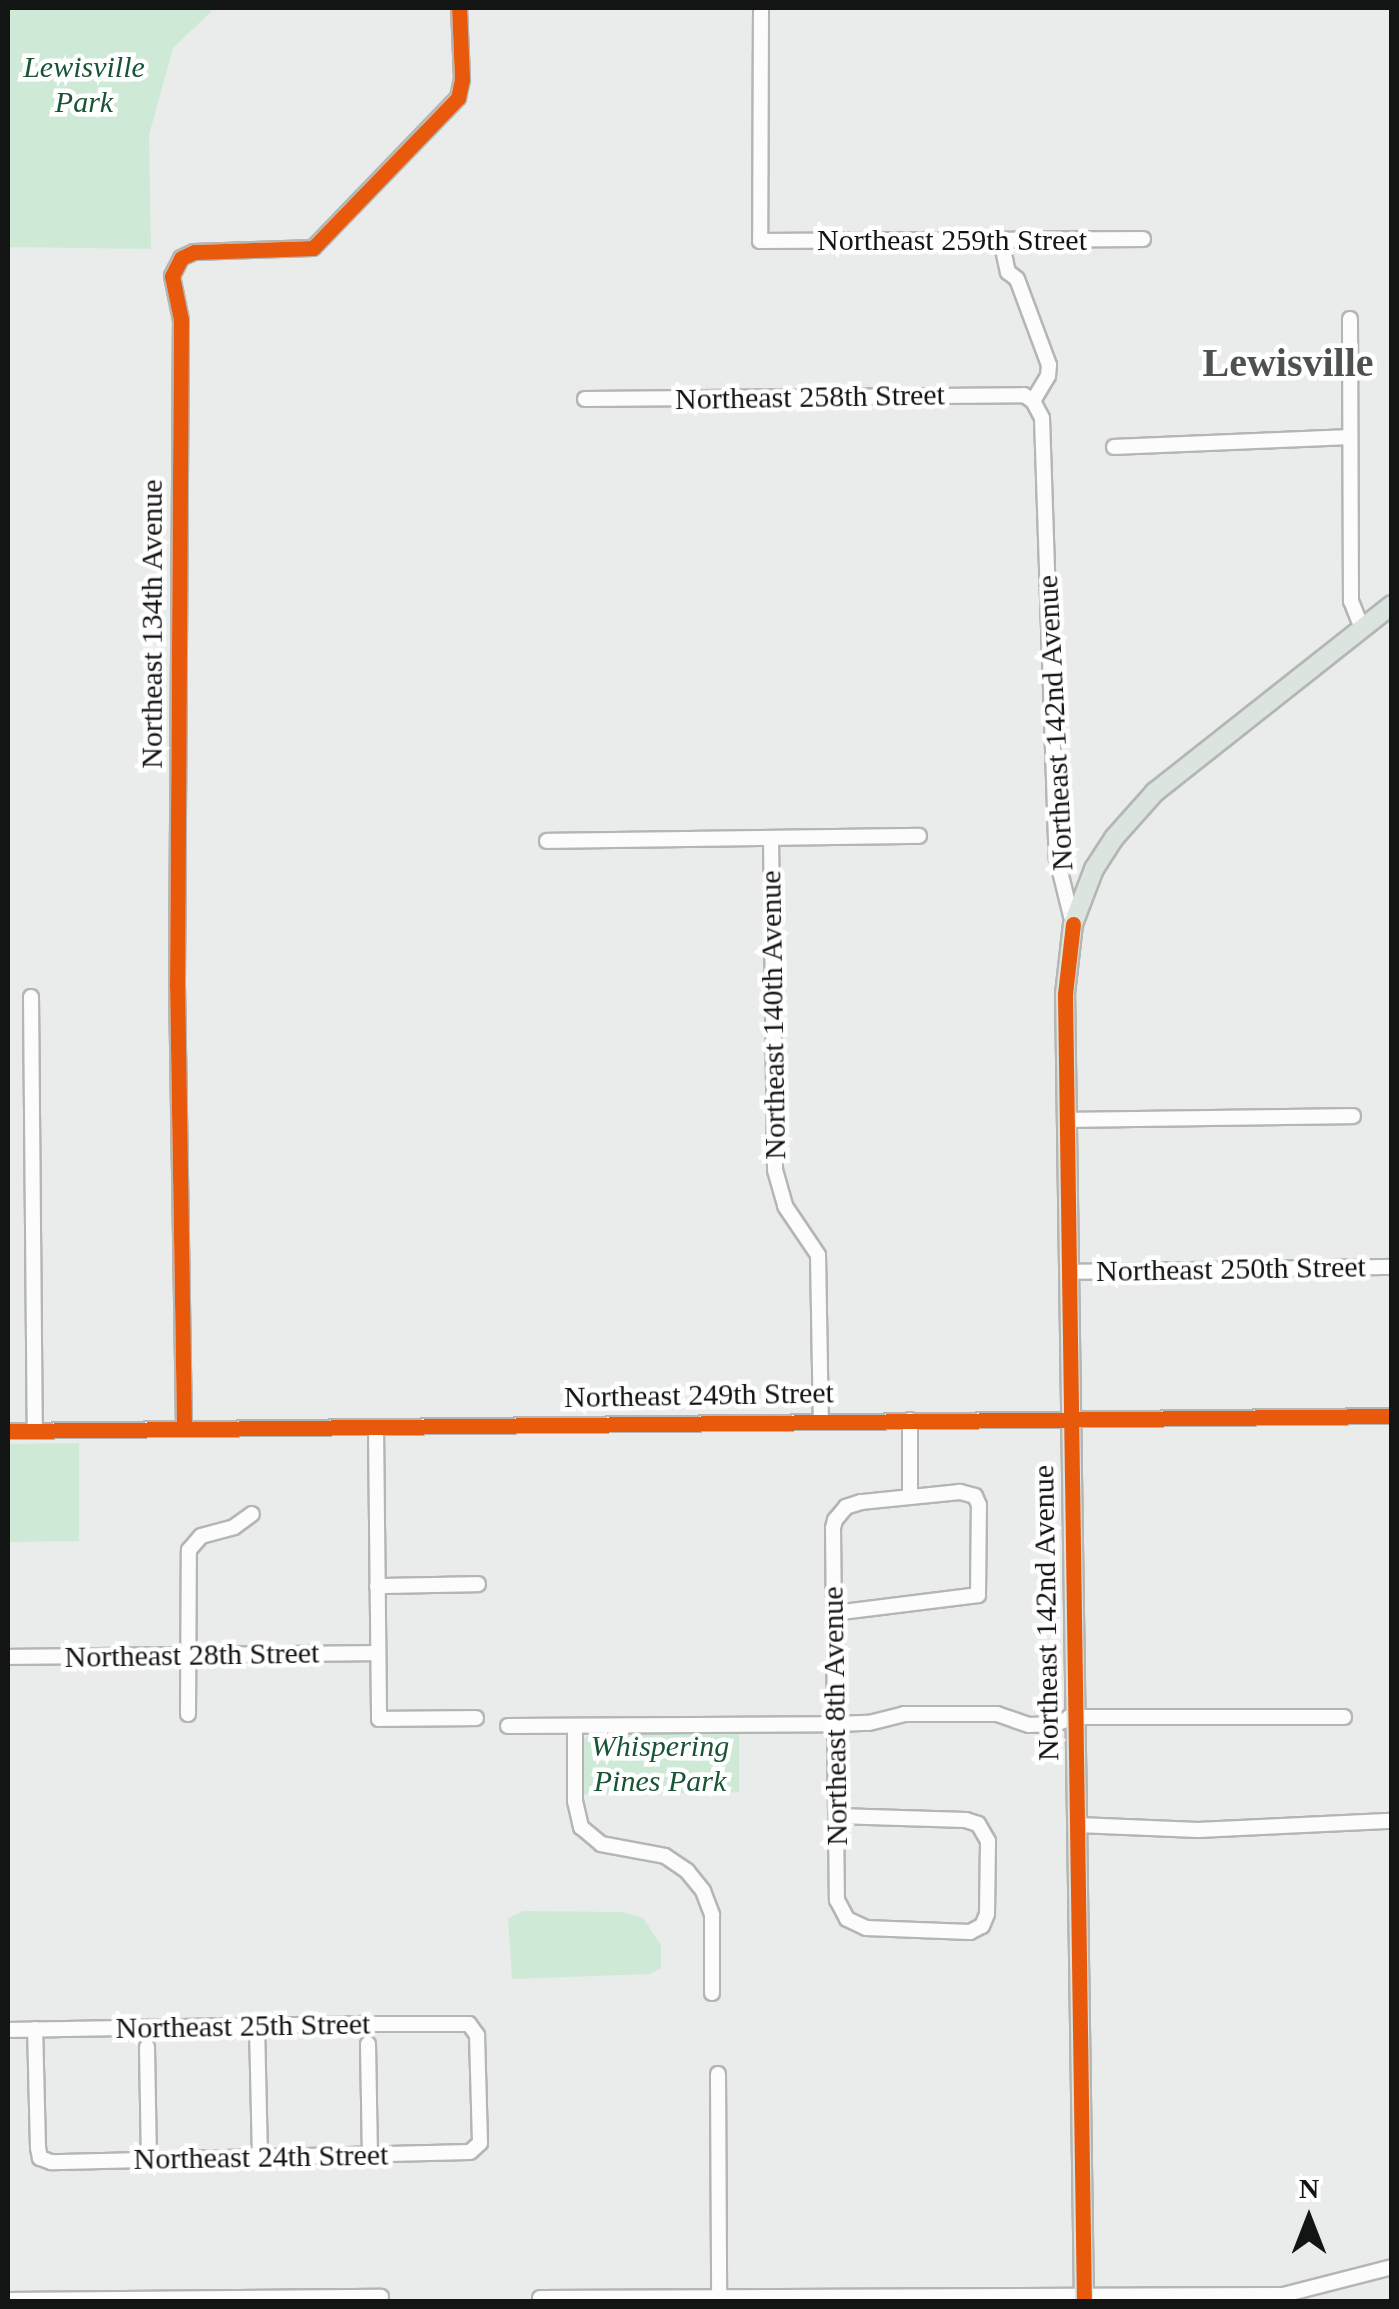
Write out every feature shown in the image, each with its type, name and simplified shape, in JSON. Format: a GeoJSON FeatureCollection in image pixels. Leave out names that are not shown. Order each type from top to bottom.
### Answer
{"type":"FeatureCollection","features":[{"type":"Feature","properties":{"kind":"main road"},"geometry":{"type":"LineString","coordinates":[[1073,924],[1094,869],[1114,838],[1155,792],[1392,605]]}},
{"type":"Feature","properties":{"kind":"main road","name":"Northeast 142nd Avenue"},"geometry":{"type":"LineString","coordinates":[[1073,924],[1065,994],[1084,2298]]}},
{"type":"Feature","properties":{"kind":"street","name":"Northeast 134th Avenue"},"geometry":{"type":"LineString","coordinates":[[184,1428],[178,986],[181,320],[172,276],[181,258],[194,252],[313,248],[458,98],[462,90],[459,8]]}},
{"type":"Feature","properties":{"kind":"street","name":"Northeast 259th Street"},"geometry":{"type":"LineString","coordinates":[[761,8],[760,241],[1143,239]]}},
{"type":"Feature","properties":{"kind":"street","name":"Northeast 142nd Avenue"},"geometry":{"type":"LineString","coordinates":[[1001,240],[1008,272],[1016,279],[1049,365],[1048,376],[1033,400],[1042,418],[1058,860],[1073,924]]}},
{"type":"Feature","properties":{"kind":"street"},"geometry":{"type":"LineString","coordinates":[[1350,318],[1351,600],[1363,630]]}},
{"type":"Feature","properties":{"kind":"street","name":"Northeast 258th Street"},"geometry":{"type":"LineString","coordinates":[[585,399],[1024,395],[1033,400]]}},
{"type":"Feature","properties":{"kind":"street"},"geometry":{"type":"LineString","coordinates":[[1114,447],[1350,437]]}},
{"type":"Feature","properties":{"kind":"street"},"geometry":{"type":"LineString","coordinates":[[547,841],[918,836]]}},
{"type":"Feature","properties":{"kind":"street","name":"Northeast 140th Avenue"},"geometry":{"type":"LineString","coordinates":[[770,838],[775,1170],[786,1206],[818,1255],[822,1421]]}},
{"type":"Feature","properties":{"kind":"street"},"geometry":{"type":"LineString","coordinates":[[31,996],[35,1431]]}},
{"type":"Feature","properties":{"kind":"street"},"geometry":{"type":"LineString","coordinates":[[1068,1120],[1354,1116]]}},
{"type":"Feature","properties":{"kind":"street","name":"Northeast 250th Street"},"geometry":{"type":"LineString","coordinates":[[1070,1272],[1392,1266]]}},
{"type":"Feature","properties":{"kind":"street","name":"Northeast 249th Street"},"geometry":{"type":"LineString","coordinates":[[8,1431],[1392,1416]]}},
{"type":"Feature","properties":{"kind":"street"},"geometry":{"type":"LineString","coordinates":[[834,1613],[978,1595],[979,1506],[971,1493],[910,1497],[910,1420]]}},
{"type":"Feature","properties":{"kind":"street"},"geometry":{"type":"LineString","coordinates":[[376,1426],[379,1719],[476,1718]]}},
{"type":"Feature","properties":{"kind":"street","name":"Northeast 8th Avenue"},"geometry":{"type":"LineString","coordinates":[[836,1816],[966,1820],[983,1829],[988,1841],[987,1914],[982,1926],[970,1932],[866,1928],[847,1919],[836,1900],[833,1528],[840,1513],[853,1504],[910,1497]]}},
{"type":"Feature","properties":{"kind":"street"},"geometry":{"type":"LineString","coordinates":[[188,1714],[191,1546],[201,1536],[234,1527],[252,1514]]}},
{"type":"Feature","properties":{"kind":"street"},"geometry":{"type":"LineString","coordinates":[[377,1586],[478,1584]]}},
{"type":"Feature","properties":{"kind":"street","name":"Northeast 28th Street"},"geometry":{"type":"LineString","coordinates":[[8,1657],[378,1653]]}},
{"type":"Feature","properties":{"kind":"street"},"geometry":{"type":"LineString","coordinates":[[508,1726],[869,1723],[904,1714],[1014,1718],[1344,1717]]}},
{"type":"Feature","properties":{"kind":"street"},"geometry":{"type":"LineString","coordinates":[[574,1728],[575,1802],[581,1826],[600,1844],[665,1856],[687,1871],[703,1891],[712,1915],[712,1993]]}},
{"type":"Feature","properties":{"kind":"street"},"geometry":{"type":"LineString","coordinates":[[1078,1825],[1198,1830],[1392,1821]]}},
{"type":"Feature","properties":{"kind":"street","name":"Northeast 25th Street"},"geometry":{"type":"LineString","coordinates":[[8,2030],[458,2023],[477,2028],[480,2143]]}},
{"type":"Feature","properties":{"kind":"street"},"geometry":{"type":"LineString","coordinates":[[257,2026],[260,2157]]}},
{"type":"Feature","properties":{"kind":"street","name":"Northeast 24th Street"},"geometry":{"type":"LineString","coordinates":[[35,2029],[40,2158],[51,2162],[470,2152],[480,2143]]}},
{"type":"Feature","properties":{"kind":"street"},"geometry":{"type":"LineString","coordinates":[[368,2044],[370,2154]]}},
{"type":"Feature","properties":{"kind":"street"},"geometry":{"type":"LineString","coordinates":[[147,2047],[148,2160]]}},
{"type":"Feature","properties":{"kind":"street"},"geometry":{"type":"LineString","coordinates":[[718,2074],[719,2295]]}},
{"type":"Feature","properties":{"kind":"street"},"geometry":{"type":"LineString","coordinates":[[540,2298],[1283,2295],[1392,2266]]}},
{"type":"Feature","properties":{"kind":"street"},"geometry":{"type":"LineString","coordinates":[[8,2300],[382,2296]]}},
{"type":"Feature","properties":{"kind":"green space","name":"Lewisville Park"},"geometry":{"type":"Polygon","coordinates":[[[8,8],[215,8],[173,48],[149,135],[151,249],[8,247],[8,8]]]}},
{"type":"Feature","properties":{"kind":"green space"},"geometry":{"type":"Polygon","coordinates":[[[79,1443],[79,1541],[8,1542],[8,1444],[79,1443]]]}},
{"type":"Feature","properties":{"kind":"green space","name":"Whispering Pines Park"},"geometry":{"type":"Polygon","coordinates":[[[592,1732],[739,1732],[739,1792],[582,1795],[581,1742],[592,1732]]]}},
{"type":"Feature","properties":{"kind":"green space"},"geometry":{"type":"Polygon","coordinates":[[[523,1911],[622,1912],[643,1918],[661,1945],[661,1968],[650,1974],[512,1979],[508,1918],[523,1911]]]}},
{"type":"Feature","properties":{"kind":"cycle path"},"geometry":{"type":"LineString","coordinates":[[184,1428],[177,986],[181,320],[172,276],[181,258],[194,252],[313,248],[458,98],[462,79],[459,8]]}},
{"type":"Feature","properties":{"kind":"cycle path"},"geometry":{"type":"LineString","coordinates":[[1073,924],[1065,994],[1084,2302]]}},
{"type":"Feature","properties":{"kind":"cycle path"},"geometry":{"type":"LineString","coordinates":[[8,1431],[1392,1416]]}},
{"type":"Feature","properties":{"kind":"district","name":"Lewisville"},"geometry":{"type":"Point","coordinates":[1288,363]}}]}
